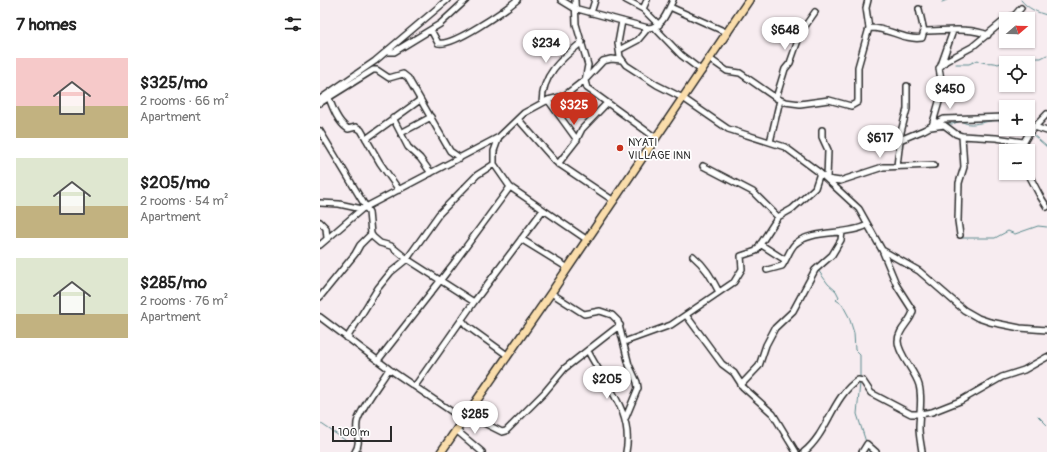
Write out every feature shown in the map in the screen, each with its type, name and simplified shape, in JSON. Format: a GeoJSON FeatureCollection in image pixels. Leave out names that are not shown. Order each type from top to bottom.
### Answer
{"type":"FeatureCollection","features":[{"type":"Feature","properties":{"kind":"highway"},"geometry":{"type":"LineString","coordinates":[[440,452],[464,420],[507,355],[568,268],[586,239],[614,202],[749,0]]}},
{"type":"Feature","properties":{"kind":"street"},"geometry":{"type":"LineString","coordinates":[[320,99],[366,68],[447,0]]}},
{"type":"Feature","properties":{"kind":"street"},"geometry":{"type":"LineString","coordinates":[[386,52],[394,52],[431,30],[443,22],[466,0]]}},
{"type":"Feature","properties":{"kind":"street"},"geometry":{"type":"LineString","coordinates":[[431,30],[440,44],[449,41],[465,35],[517,0]]}},
{"type":"Feature","properties":{"kind":"street"},"geometry":{"type":"LineString","coordinates":[[561,0],[574,8],[648,28],[657,26],[674,0]]}},
{"type":"Feature","properties":{"kind":"street"},"geometry":{"type":"LineString","coordinates":[[575,0],[574,8],[576,24],[588,65],[586,78],[587,88],[656,138]]}},
{"type":"Feature","properties":{"kind":"street"},"geometry":{"type":"LineString","coordinates":[[591,13],[595,0]]}},
{"type":"Feature","properties":{"kind":"street"},"geometry":{"type":"LineString","coordinates":[[626,0],[642,9],[681,55],[702,71]]}},
{"type":"Feature","properties":{"kind":"street"},"geometry":{"type":"LineString","coordinates":[[642,9],[647,0]]}},
{"type":"Feature","properties":{"kind":"street"},"geometry":{"type":"LineString","coordinates":[[710,59],[727,70],[740,73],[778,99],[800,104],[829,100],[851,106],[856,105],[858,98],[858,67],[870,28],[866,8],[868,0]]}},
{"type":"Feature","properties":{"kind":"street"},"geometry":{"type":"LineString","coordinates":[[670,7],[728,33]]}},
{"type":"Feature","properties":{"kind":"street"},"geometry":{"type":"LineString","coordinates":[[1018,12],[1021,8]]}},
{"type":"Feature","properties":{"kind":"street"},"geometry":{"type":"LineString","coordinates":[[870,28],[918,39],[922,38],[924,32],[919,9]]}},
{"type":"Feature","properties":{"kind":"street"},"geometry":{"type":"LineString","coordinates":[[770,142],[784,68],[790,63],[801,32],[815,12]]}},
{"type":"Feature","properties":{"kind":"street"},"geometry":{"type":"LineString","coordinates":[[622,21],[618,43],[622,60]]}},
{"type":"Feature","properties":{"kind":"street"},"geometry":{"type":"LineString","coordinates":[[941,65],[967,50],[999,25]]}},
{"type":"Feature","properties":{"kind":"street"},"geometry":{"type":"LineString","coordinates":[[619,50],[638,40],[648,28]]}},
{"type":"Feature","properties":{"kind":"street"},"geometry":{"type":"LineString","coordinates":[[931,127],[941,95],[942,86],[939,70],[953,31]]}},
{"type":"Feature","properties":{"kind":"street"},"geometry":{"type":"LineString","coordinates":[[924,32],[980,31],[988,35]]}},
{"type":"Feature","properties":{"kind":"street"},"geometry":{"type":"LineString","coordinates":[[542,104],[543,90],[548,76],[558,61],[582,42]]}},
{"type":"Feature","properties":{"kind":"street"},"geometry":{"type":"LineString","coordinates":[[320,245],[364,208],[499,137],[529,110],[548,100],[564,96],[586,78],[603,61],[611,59],[622,60],[646,79],[683,98],[728,129],[785,147],[820,173],[859,209],[882,250],[897,286],[912,311],[912,314],[899,334],[898,340],[900,347],[918,382],[921,393],[919,429],[922,452]]}},
{"type":"Feature","properties":{"kind":"street"},"geometry":{"type":"LineString","coordinates":[[320,103],[374,70],[377,70],[389,78],[401,74],[405,75],[450,151],[460,158]]}},
{"type":"Feature","properties":{"kind":"street"},"geometry":{"type":"LineString","coordinates":[[897,166],[900,140],[907,109],[907,86]]}},
{"type":"Feature","properties":{"kind":"street"},"geometry":{"type":"LineString","coordinates":[[329,98],[341,122],[348,129],[359,128],[399,190]]}},
{"type":"Feature","properties":{"kind":"street"},"geometry":{"type":"LineString","coordinates":[[366,139],[389,123],[393,118],[420,100]]}},
{"type":"Feature","properties":{"kind":"street"},"geometry":{"type":"LineString","coordinates":[[548,100],[577,140]]}},
{"type":"Feature","properties":{"kind":"street"},"geometry":{"type":"LineString","coordinates":[[558,164],[577,140],[582,129],[606,103]]}},
{"type":"Feature","properties":{"kind":"street"},"geometry":{"type":"LineString","coordinates":[[1035,126],[1047,114]]}},
{"type":"Feature","properties":{"kind":"street"},"geometry":{"type":"LineString","coordinates":[[401,132],[431,117]]}},
{"type":"Feature","properties":{"kind":"street"},"geometry":{"type":"LineString","coordinates":[[900,140],[931,127],[944,119],[999,117]]}},
{"type":"Feature","properties":{"kind":"street"},"geometry":{"type":"LineString","coordinates":[[393,118],[408,147],[420,158],[431,173]]}},
{"type":"Feature","properties":{"kind":"street"},"geometry":{"type":"LineString","coordinates":[[518,119],[547,154],[558,164],[614,202]]}},
{"type":"Feature","properties":{"kind":"street"},"geometry":{"type":"LineString","coordinates":[[931,127],[946,125],[956,134],[962,136],[996,138],[1023,142],[1027,136]]}},
{"type":"Feature","properties":{"kind":"street"},"geometry":{"type":"LineString","coordinates":[[1035,127],[1047,131]]}},
{"type":"Feature","properties":{"kind":"street"},"geometry":{"type":"LineString","coordinates":[[822,130],[822,137],[828,150],[827,179]]}},
{"type":"Feature","properties":{"kind":"street"},"geometry":{"type":"LineString","coordinates":[[320,131],[370,216],[371,234],[380,243],[390,246],[407,259],[474,302]]}},
{"type":"Feature","properties":{"kind":"street"},"geometry":{"type":"LineString","coordinates":[[960,235],[958,221],[959,183],[964,167],[962,136]]}},
{"type":"Feature","properties":{"kind":"street"},"geometry":{"type":"LineString","coordinates":[[499,137],[494,151],[494,164],[510,187],[586,239]]}},
{"type":"Feature","properties":{"kind":"street"},"geometry":{"type":"LineString","coordinates":[[347,338],[378,288],[391,272],[407,259],[430,226],[452,200],[477,176],[494,164]]}},
{"type":"Feature","properties":{"kind":"street"},"geometry":{"type":"LineString","coordinates":[[827,179],[840,181],[883,167],[934,165]]}},
{"type":"Feature","properties":{"kind":"street"},"geometry":{"type":"LineString","coordinates":[[703,166],[753,192],[778,217]]}},
{"type":"Feature","properties":{"kind":"street"},"geometry":{"type":"LineString","coordinates":[[624,342],[672,325],[734,282],[740,275],[742,269],[741,256],[756,251],[778,217],[792,209],[815,188],[820,173]]}},
{"type":"Feature","properties":{"kind":"street"},"geometry":{"type":"LineString","coordinates":[[1032,180],[1047,206]]}},
{"type":"Feature","properties":{"kind":"street"},"geometry":{"type":"LineString","coordinates":[[379,359],[510,187]]}},
{"type":"Feature","properties":{"kind":"street"},"geometry":{"type":"LineString","coordinates":[[320,203],[364,208]]}},
{"type":"Feature","properties":{"kind":"street"},"geometry":{"type":"LineString","coordinates":[[414,386],[474,302],[543,210]]}},
{"type":"Feature","properties":{"kind":"street"},"geometry":{"type":"LineString","coordinates":[[320,222],[326,228],[327,238]]}},
{"type":"Feature","properties":{"kind":"street"},"geometry":{"type":"LineString","coordinates":[[767,270],[782,266],[794,245],[801,240],[815,236],[842,232],[867,225]]}},
{"type":"Feature","properties":{"kind":"street"},"geometry":{"type":"LineString","coordinates":[[741,385],[759,366],[766,345],[775,328],[793,311],[815,270],[832,255],[841,240],[842,232]]}},
{"type":"Feature","properties":{"kind":"street"},"geometry":{"type":"LineString","coordinates":[[320,297],[355,254],[360,245],[371,234]]}},
{"type":"Feature","properties":{"kind":"street"},"geometry":{"type":"LineString","coordinates":[[521,238],[568,268]]}},
{"type":"Feature","properties":{"kind":"street"},"geometry":{"type":"LineString","coordinates":[[760,244],[785,260]]}},
{"type":"Feature","properties":{"kind":"street"},"geometry":{"type":"LineString","coordinates":[[882,250],[910,265],[964,310],[978,318],[1006,325],[1047,330]]}},
{"type":"Feature","properties":{"kind":"street"},"geometry":{"type":"LineString","coordinates":[[693,256],[702,263],[711,274],[718,292]]}},
{"type":"Feature","properties":{"kind":"street"},"geometry":{"type":"LineString","coordinates":[[551,293],[584,314],[600,311],[612,315],[618,321],[629,365],[638,388],[626,416]]}},
{"type":"Feature","properties":{"kind":"street"},"geometry":{"type":"LineString","coordinates":[[686,315],[722,364],[737,376],[741,385],[774,414],[796,452]]}},
{"type":"Feature","properties":{"kind":"street"},"geometry":{"type":"LineString","coordinates":[[320,317],[347,338],[379,359],[389,369],[464,420]]}},
{"type":"Feature","properties":{"kind":"street"},"geometry":{"type":"LineString","coordinates":[[462,320],[466,326],[507,355]]}},
{"type":"Feature","properties":{"kind":"street"},"geometry":{"type":"LineString","coordinates":[[469,412],[478,420],[502,432],[506,431],[544,393],[565,368],[620,325]]}},
{"type":"Feature","properties":{"kind":"street"},"geometry":{"type":"LineString","coordinates":[[588,351],[626,416],[628,438],[626,452]]}},
{"type":"Feature","properties":{"kind":"street"},"geometry":{"type":"LineString","coordinates":[[804,452],[820,436],[828,416],[838,404],[842,395],[858,380],[863,381],[871,393],[911,414],[920,414],[932,412],[960,401],[1002,377],[1024,370],[1047,357]]}},
{"type":"Feature","properties":{"kind":"street"},"geometry":{"type":"LineString","coordinates":[[355,452],[359,444],[357,429],[358,419],[389,369]]}},
{"type":"Feature","properties":{"kind":"street"},"geometry":{"type":"LineString","coordinates":[[456,430],[482,452]]}},
{"type":"Feature","properties":{"kind":"street"},"geometry":{"type":"LineString","coordinates":[[862,452],[867,444],[876,452]]}},
{"type":"Feature","properties":{"kind":"waterway"},"geometry":{"type":"LineString","coordinates":[[942,2],[947,0]]}},
{"type":"Feature","properties":{"kind":"waterway"},"geometry":{"type":"LineString","coordinates":[[1021,0],[1033,10],[1047,15]]}},
{"type":"Feature","properties":{"kind":"waterway"},"geometry":{"type":"LineString","coordinates":[[1035,59],[1047,55]]}},
{"type":"Feature","properties":{"kind":"waterway"},"geometry":{"type":"LineString","coordinates":[[956,64],[969,64],[978,60],[985,63],[999,64]]}},
{"type":"Feature","properties":{"kind":"waterway"},"geometry":{"type":"LineString","coordinates":[[942,123],[952,124],[961,121],[972,124],[999,121]]}},
{"type":"Feature","properties":{"kind":"waterway"},"geometry":{"type":"LineString","coordinates":[[1034,136],[1047,147]]}},
{"type":"Feature","properties":{"kind":"waterway"},"geometry":{"type":"LineString","coordinates":[[961,238],[995,238],[1008,231],[1015,234],[1038,226],[1047,227]]}},
{"type":"Feature","properties":{"kind":"waterway"},"geometry":{"type":"LineString","coordinates":[[818,270],[828,284],[836,291],[839,297],[836,300],[842,304],[849,317],[854,333],[855,350],[860,355],[860,378]]}},
{"type":"Feature","properties":{"kind":"waterway"},"geometry":{"type":"LineString","coordinates":[[860,383],[857,414],[866,442]]}},
{"type":"Feature","properties":{"kind":"waterway"},"geometry":{"type":"LineString","coordinates":[[1038,416],[1047,425]]}},
{"type":"Feature","properties":{"kind":"waterway"},"geometry":{"type":"LineString","coordinates":[[320,423],[345,440]]}},
{"type":"Feature","properties":{"kind":"waterway"},"geometry":{"type":"LineString","coordinates":[[867,447],[869,452]]}},
{"type":"Feature","properties":{"kind":"place","name":"NYATI VILLAGE INN"},"geometry":{"type":"Point","coordinates":[620,148]}}]}
